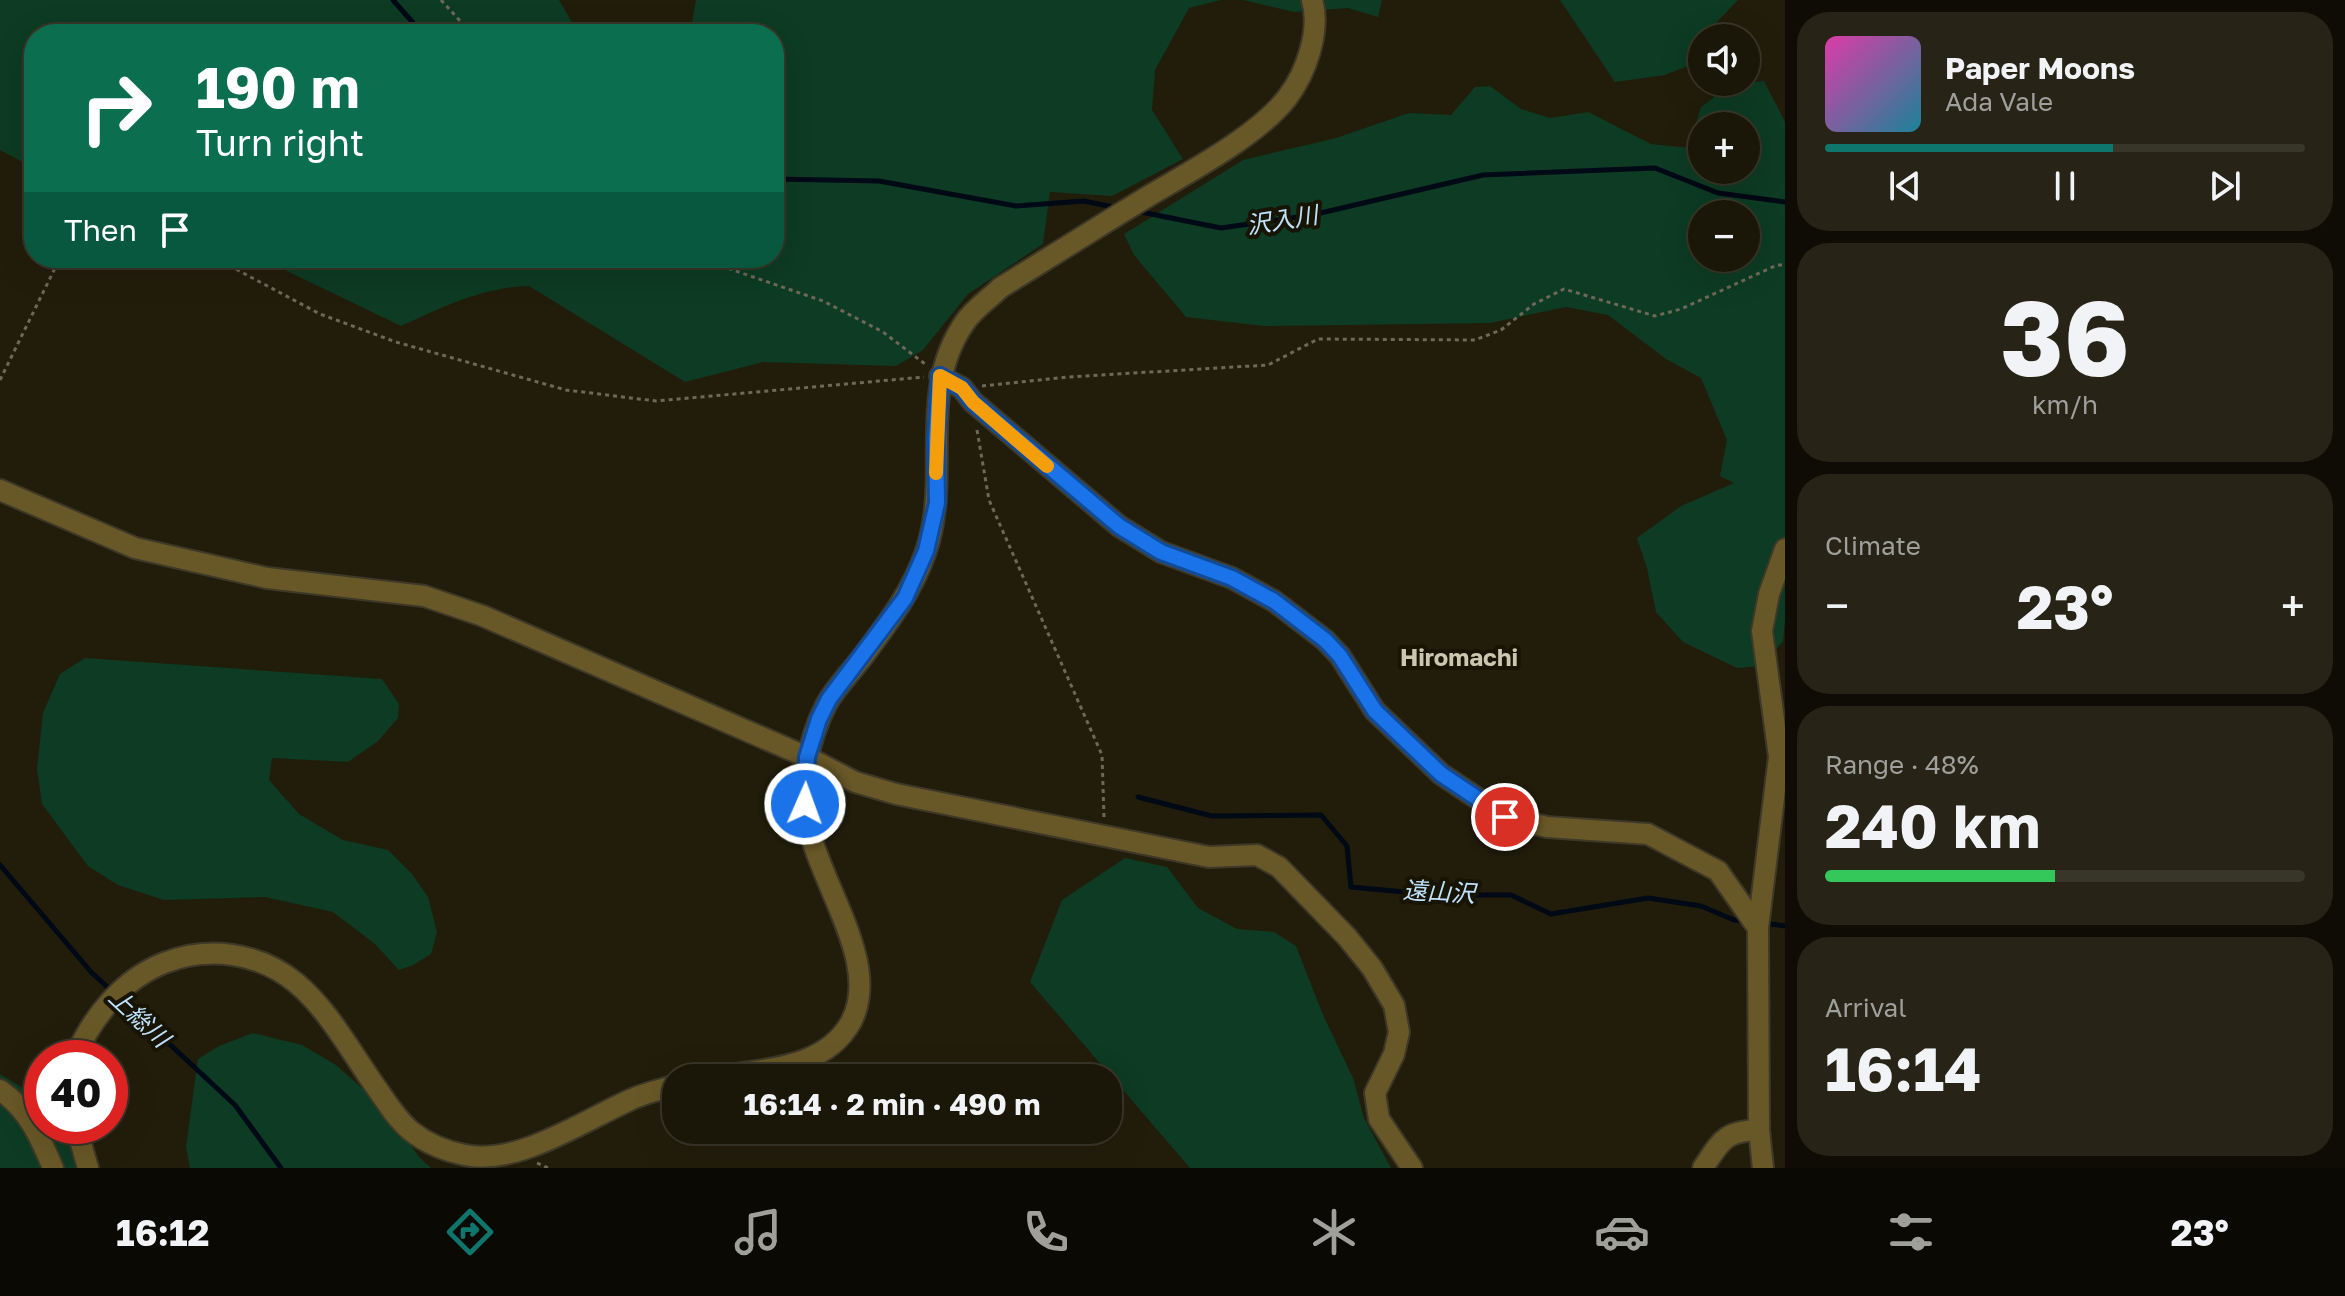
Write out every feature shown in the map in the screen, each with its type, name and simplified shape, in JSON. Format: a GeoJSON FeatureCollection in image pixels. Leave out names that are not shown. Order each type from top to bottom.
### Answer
{"type":"FeatureCollection","features":[{"type":"Feature","properties":{"kind":"street"},"geometry":{"type":"LineString","coordinates":[[792,1064],[821,1054],[838,1039],[852,1020],[860,988],[852,939],[814,852],[805,804],[807,757],[829,699],[905,598],[926,551],[937,503],[936,439],[940,376],[948,352],[966,320],[1000,288],[1249,133],[1286,100],[1302,74],[1310,52],[1313,37],[1312,0]]}},
{"type":"Feature","properties":{"kind":"street"},"geometry":{"type":"LineString","coordinates":[[940,376],[968,395],[1119,526],[1161,552],[1232,578],[1274,601],[1325,640],[1340,656],[1375,711],[1441,774],[1505,817],[1547,827],[1648,834],[1718,871],[1758,928]]}},
{"type":"Feature","properties":{"kind":"street"},"geometry":{"type":"LineString","coordinates":[[0,490],[135,548],[267,578],[424,596],[483,616],[807,757],[855,782],[896,794],[1209,857],[1257,855],[1279,867],[1347,937],[1372,968],[1394,1005],[1399,1032],[1394,1054],[1375,1093],[1379,1119],[1412,1168]]}},
{"type":"Feature","properties":{"kind":"street"},"geometry":{"type":"LineString","coordinates":[[1763,1168],[1759,1130],[1758,928],[1779,757],[1762,631],[1769,594],[1785,549]]}},
{"type":"Feature","properties":{"kind":"street"},"geometry":{"type":"LineString","coordinates":[[83,1040],[111,1001],[145,970],[181,956],[221,953],[261,961],[296,982],[325,1014],[409,1129],[432,1146],[467,1156],[486,1157],[516,1152],[633,1098],[662,1089]]}},
{"type":"Feature","properties":{"kind":"street"},"geometry":{"type":"LineString","coordinates":[[0,1090],[14,1099],[37,1129],[53,1168]]}},
{"type":"Feature","properties":{"kind":"street"},"geometry":{"type":"LineString","coordinates":[[1703,1168],[1721,1141],[1736,1131],[1759,1130]]}},
{"type":"Feature","properties":{"kind":"street"},"geometry":{"type":"LineString","coordinates":[[81,1144],[88,1168]]}},
{"type":"Feature","properties":{"kind":"path"},"geometry":{"type":"LineString","coordinates":[[441,0],[463,24]]}},
{"type":"Feature","properties":{"kind":"path"},"geometry":{"type":"LineString","coordinates":[[1102,837],[1105,802],[1102,755],[989,500],[968,395],[1068,377],[1268,365],[1318,339],[1475,340],[1501,330],[1534,304],[1564,289],[1655,316],[1681,309],[1777,265],[1785,265]]}},
{"type":"Feature","properties":{"kind":"path"},"geometry":{"type":"LineString","coordinates":[[0,380],[55,268]]}},
{"type":"Feature","properties":{"kind":"path"},"geometry":{"type":"LineString","coordinates":[[234,268],[320,314],[396,342],[566,390],[656,401],[940,376]]}},
{"type":"Feature","properties":{"kind":"path"},"geometry":{"type":"LineString","coordinates":[[727,268],[823,301],[883,332],[940,376]]}},
{"type":"Feature","properties":{"kind":"green space"},"geometry":{"type":"Polygon","coordinates":[[[0,0],[559,0],[573,24],[24,24],[24,163],[0,150],[0,0]]]}},
{"type":"Feature","properties":{"kind":"green space"},"geometry":{"type":"Polygon","coordinates":[[[696,0],[1221,0],[1189,8],[1155,70],[1152,110],[1183,159],[1112,196],[1050,192],[1043,244],[968,294],[923,350],[896,366],[763,362],[685,382],[529,286],[479,294],[401,326],[281,268],[784,268],[784,24],[692,24],[696,0]]]}},
{"type":"Feature","properties":{"kind":"green space"},"geometry":{"type":"Polygon","coordinates":[[[1243,0],[1382,0],[1378,17],[1348,8],[1294,12],[1243,0]]]}},
{"type":"Feature","properties":{"kind":"green space"},"geometry":{"type":"Polygon","coordinates":[[[1560,0],[1738,0],[1715,24],[1688,24],[1688,66],[1665,75],[1615,82],[1560,0]]]}},
{"type":"Feature","properties":{"kind":"green space"},"geometry":{"type":"Polygon","coordinates":[[[1760,81],[1764,81],[1785,122],[1785,620],[1783,641],[1762,666],[1737,668],[1683,642],[1656,612],[1637,538],[1681,506],[1734,483],[1720,476],[1727,440],[1701,378],[1666,359],[1608,315],[1566,307],[1490,323],[1264,326],[1186,317],[1134,255],[1124,234],[1243,160],[1336,138],[1409,113],[1451,115],[1475,87],[1490,86],[1521,109],[1550,118],[1588,112],[1651,144],[1688,148],[1688,184],[1760,184],[1760,112],[1700,112],[1701,107],[1716,96],[1760,96],[1760,81]]]}},
{"type":"Feature","properties":{"kind":"green space"},"geometry":{"type":"Polygon","coordinates":[[[85,658],[382,679],[399,704],[398,718],[378,741],[348,762],[272,758],[269,780],[299,814],[343,840],[388,850],[412,874],[428,897],[437,932],[431,954],[399,970],[375,944],[333,912],[265,897],[164,900],[118,885],[88,866],[42,804],[37,769],[43,713],[60,674],[85,658]]]}},
{"type":"Feature","properties":{"kind":"green space"},"geometry":{"type":"Polygon","coordinates":[[[1125,858],[1167,867],[1198,908],[1237,929],[1274,932],[1296,946],[1323,1015],[1353,1078],[1364,1118],[1391,1168],[1190,1168],[1122,1089],[1122,1064],[1101,1064],[1030,982],[1062,900],[1125,858]]]}},
{"type":"Feature","properties":{"kind":"green space"},"geometry":{"type":"Polygon","coordinates":[[[253,1033],[302,1045],[336,1065],[379,1103],[431,1168],[190,1168],[186,1147],[198,1059],[219,1046],[253,1033]]]}},
{"type":"Feature","properties":{"kind":"green space"},"geometry":{"type":"Polygon","coordinates":[[[0,1074],[24,1090],[24,1144],[81,1144],[91,1168],[0,1168],[0,1074]]]}},
{"type":"Feature","properties":{"kind":"waterway","name":"沢入川"},"geometry":{"type":"LineString","coordinates":[[393,0],[414,24]]}},
{"type":"Feature","properties":{"kind":"waterway","name":"沢入川"},"geometry":{"type":"LineString","coordinates":[[1136,211],[1221,228],[1312,215],[1483,175],[1655,168],[1718,193],[1785,202]]}},
{"type":"Feature","properties":{"kind":"waterway","name":"沢入川"},"geometry":{"type":"LineString","coordinates":[[784,179],[879,181],[1016,206],[1084,201],[1118,208]]}},
{"type":"Feature","properties":{"kind":"waterway","name":"遠山沢"},"geometry":{"type":"LineString","coordinates":[[1138,797],[1212,816],[1321,815],[1347,846],[1351,887],[1436,895],[1511,895],[1551,914],[1648,898],[1701,906],[1734,920],[1745,921]]}},
{"type":"Feature","properties":{"kind":"waterway","name":"上総川"},"geometry":{"type":"LineString","coordinates":[[0,865],[92,973],[114,993]]}},
{"type":"Feature","properties":{"kind":"waterway","name":"遠山沢"},"geometry":{"type":"LineString","coordinates":[[1763,923],[1785,926]]}},
{"type":"Feature","properties":{"kind":"waterway","name":"上総川"},"geometry":{"type":"LineString","coordinates":[[121,999],[235,1105],[281,1168]]}},
{"type":"Feature","properties":{"kind":"slow traffic"},"geometry":{"type":"LineString","coordinates":[[936,473],[940,376],[962,388],[973,402],[1047,466]]}},
{"type":"Feature","properties":{"kind":"district","name":"Hiromachi"},"geometry":{"type":"Point","coordinates":[1459,656]}},
{"type":"Feature","properties":{"kind":"route"},"geometry":{"type":"LineString","coordinates":[[805,804],[807,757],[819,719],[829,699],[905,598],[926,551],[937,503],[936,439],[940,376],[962,388],[973,402],[1119,526],[1161,552],[1232,578],[1274,601],[1325,640],[1340,656],[1375,711],[1441,774],[1505,817]]}}]}
